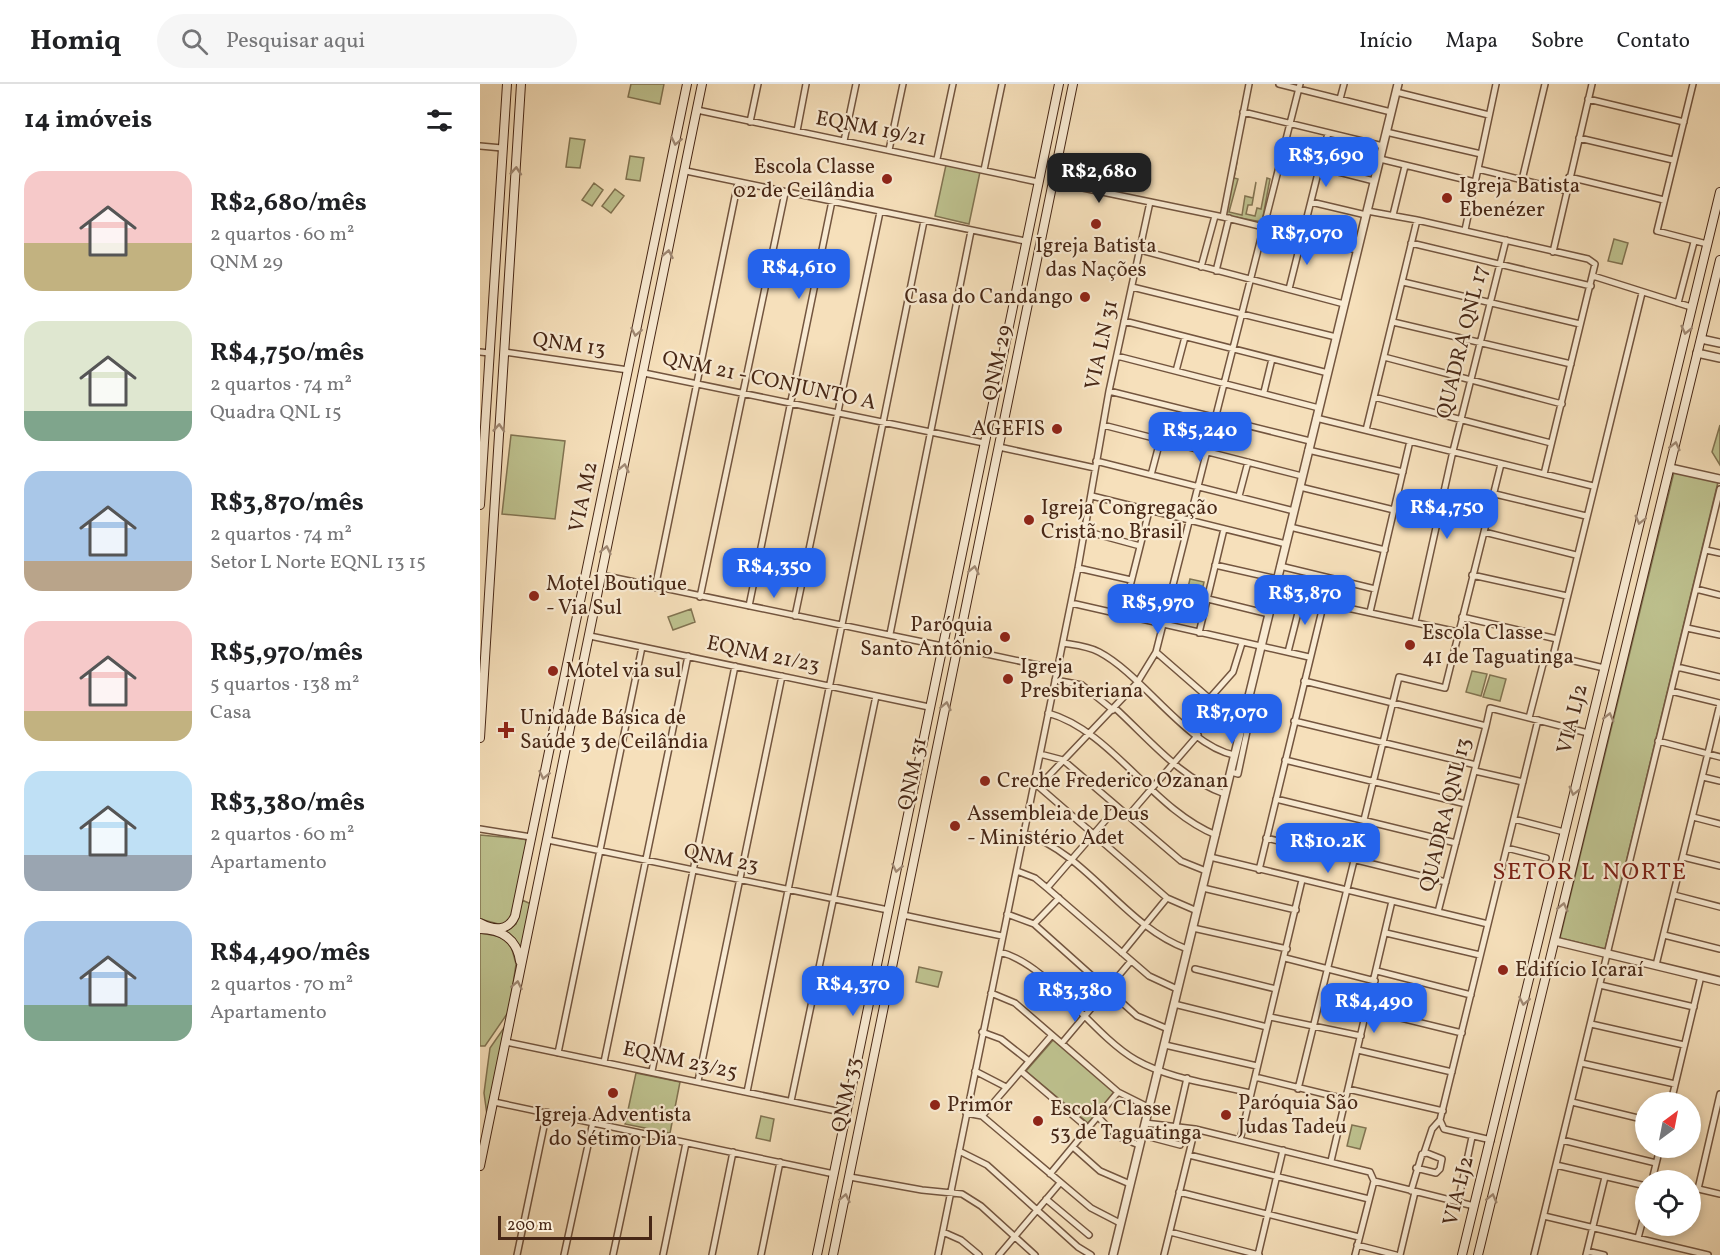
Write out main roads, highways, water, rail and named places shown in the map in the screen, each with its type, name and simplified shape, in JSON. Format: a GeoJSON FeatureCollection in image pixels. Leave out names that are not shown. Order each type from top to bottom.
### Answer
{"type":"FeatureCollection","features":[{"type":"Feature","properties":{"kind":"main road"},"geometry":{"type":"LineString","coordinates":[[480,506],[507,84]]}},
{"type":"Feature","properties":{"kind":"main road"},"geometry":{"type":"LineString","coordinates":[[480,737],[482,665],[521,84]]}},
{"type":"Feature","properties":{"kind":"main road","name":"VIA M2"},"geometry":{"type":"LineString","coordinates":[[491,929],[506,927],[515,916],[687,84]]}},
{"type":"Feature","properties":{"kind":"main road"},"geometry":{"type":"LineString","coordinates":[[660,216],[675,219],[702,84]]}},
{"type":"Feature","properties":{"kind":"main road"},"geometry":{"type":"LineString","coordinates":[[818,1255],[1059,84]]}},
{"type":"Feature","properties":{"kind":"main road"},"geometry":{"type":"LineString","coordinates":[[1057,167],[1074,84]]}},
{"type":"Feature","properties":{"kind":"main road"},"geometry":{"type":"LineString","coordinates":[[1050,126],[1057,122],[1061,127],[1056,152],[1057,167]]}},
{"type":"Feature","properties":{"kind":"main road"},"geometry":{"type":"LineString","coordinates":[[502,163],[505,175],[504,195],[510,199],[514,194]]}},
{"type":"Feature","properties":{"kind":"main road","name":"QNM 29"},"geometry":{"type":"LineString","coordinates":[[958,648],[1057,167]]}},
{"type":"Feature","properties":{"kind":"main road","name":"VIA LJ2"},"geometry":{"type":"LineString","coordinates":[[1462,1255],[1517,1037],[1588,733],[1720,192]]}},
{"type":"Feature","properties":{"kind":"main road"},"geometry":{"type":"LineString","coordinates":[[499,212],[503,207],[509,210],[508,234],[511,248]]}},
{"type":"Feature","properties":{"kind":"main road","name":"QNM 21 - CONJUNTO A"},"geometry":{"type":"LineString","coordinates":[[579,685],[675,219]]}},
{"type":"Feature","properties":{"kind":"main road"},"geometry":{"type":"LineString","coordinates":[[1023,252],[1024,271],[1019,297],[1025,301],[1030,298]]}},
{"type":"Feature","properties":{"kind":"main road","name":"VIA LJ2"},"geometry":{"type":"LineString","coordinates":[[1478,1255],[1720,260]]}},
{"type":"Feature","properties":{"kind":"main road"},"geometry":{"type":"LineString","coordinates":[[1671,392],[1687,396]]}},
{"type":"Feature","properties":{"kind":"main road"},"geometry":{"type":"LineString","coordinates":[[994,398],[1000,395],[1005,398],[1001,436]]}},
{"type":"Feature","properties":{"kind":"main road"},"geometry":{"type":"LineString","coordinates":[[984,445],[983,468],[977,498],[981,504],[988,501]]}},
{"type":"Feature","properties":{"kind":"main road"},"geometry":{"type":"LineString","coordinates":[[598,518],[613,521]]}},
{"type":"Feature","properties":{"kind":"main road"},"geometry":{"type":"LineString","coordinates":[[1630,559],[1647,563]]}},
{"type":"Feature","properties":{"kind":"main road"},"geometry":{"type":"LineString","coordinates":[[953,597],[962,596],[964,600],[959,624],[960,639]]}},
{"type":"Feature","properties":{"kind":"main road","name":"QNM 31"},"geometry":{"type":"LineString","coordinates":[[903,911],[958,648]]}},
{"type":"Feature","properties":{"kind":"main road"},"geometry":{"type":"LineString","coordinates":[[480,677],[480,684]]}},
{"type":"Feature","properties":{"kind":"main road"},"geometry":{"type":"LineString","coordinates":[[480,1166],[579,685],[565,681]]}},
{"type":"Feature","properties":{"kind":"main road"},"geometry":{"type":"LineString","coordinates":[[929,707],[930,720],[925,750],[931,754],[936,752]]}},
{"type":"Feature","properties":{"kind":"main road"},"geometry":{"type":"LineString","coordinates":[[1564,833],[1580,837]]}},
{"type":"Feature","properties":{"kind":"main road"},"geometry":{"type":"LineString","coordinates":[[901,848],[906,845],[913,849],[907,874],[908,890]]}},
{"type":"Feature","properties":{"kind":"main road"},"geometry":{"type":"LineString","coordinates":[[520,894],[528,900],[536,899]]}},
{"type":"Feature","properties":{"kind":"main road","name":"QNM 33"},"geometry":{"type":"LineString","coordinates":[[831,1255],[850,1177],[903,911]]}},
{"type":"Feature","properties":{"kind":"main road"},"geometry":{"type":"LineString","coordinates":[[480,923],[514,943],[521,965]]}},
{"type":"Feature","properties":{"kind":"main road"},"geometry":{"type":"LineString","coordinates":[[885,927],[887,937],[884,956],[888,960],[894,958]]}},
{"type":"Feature","properties":{"kind":"main road"},"geometry":{"type":"LineString","coordinates":[[480,929],[491,929]]}},
{"type":"Feature","properties":{"kind":"main road"},"geometry":{"type":"LineString","coordinates":[[1517,1037],[1530,1041]]}},
{"type":"Feature","properties":{"kind":"main road"},"geometry":{"type":"LineString","coordinates":[[1514,1048],[1528,1051]]}},
{"type":"Feature","properties":{"kind":"main road"},"geometry":{"type":"LineString","coordinates":[[858,1058],[864,1055],[868,1057],[864,1100]]}},
{"type":"Feature","properties":{"kind":"main road"},"geometry":{"type":"LineString","coordinates":[[832,1184],[828,1223],[832,1228],[839,1226]]}},
{"type":"Feature","properties":{"kind":"main road"},"geometry":{"type":"LineString","coordinates":[[821,1238],[828,1236],[831,1239],[831,1255]]}},
{"type":"Feature","properties":{"kind":"place","name":"Escola Classe 02 de Ceilândia"},"geometry":{"type":"Point","coordinates":[887,179]}},
{"type":"Feature","properties":{"kind":"place","name":"Igreja Batista Ebenézer"},"geometry":{"type":"Point","coordinates":[1447,198]}},
{"type":"Feature","properties":{"kind":"place","name":"Igreja Batista das Nações"},"geometry":{"type":"Point","coordinates":[1096,224]}},
{"type":"Feature","properties":{"kind":"place","name":"Casa do Candango"},"geometry":{"type":"Point","coordinates":[1085,297]}},
{"type":"Feature","properties":{"kind":"place","name":"AGEFIS"},"geometry":{"type":"Point","coordinates":[1057,429]}},
{"type":"Feature","properties":{"kind":"place","name":"Igreja Congregação Cristã no Brasil"},"geometry":{"type":"Point","coordinates":[1029,520]}},
{"type":"Feature","properties":{"kind":"place","name":"Motel Boutique - Via Sul"},"geometry":{"type":"Point","coordinates":[534,596]}},
{"type":"Feature","properties":{"kind":"place","name":"Paróquia Santo Antônio"},"geometry":{"type":"Point","coordinates":[1005,637]}},
{"type":"Feature","properties":{"kind":"place","name":"Escola Classe 41 de Taguatinga"},"geometry":{"type":"Point","coordinates":[1410,645]}},
{"type":"Feature","properties":{"kind":"place","name":"Motel via sul"},"geometry":{"type":"Point","coordinates":[553,671]}},
{"type":"Feature","properties":{"kind":"place","name":"Igreja Presbiteriana"},"geometry":{"type":"Point","coordinates":[1008,679]}},
{"type":"Feature","properties":{"kind":"place","name":"Unidade Básica de Saúde 3 de Ceilândia"},"geometry":{"type":"Point","coordinates":[506,730]}},
{"type":"Feature","properties":{"kind":"place","name":"Creche Frederico Ozanan"},"geometry":{"type":"Point","coordinates":[985,781]}},
{"type":"Feature","properties":{"kind":"place","name":"Assembleia de Deus - Ministério Adet"},"geometry":{"type":"Point","coordinates":[955,826]}},
{"type":"Feature","properties":{"kind":"place","name":"Edifício Icaraí"},"geometry":{"type":"Point","coordinates":[1503,970]}},
{"type":"Feature","properties":{"kind":"place","name":"Igreja Adventista do Sétimo Dia"},"geometry":{"type":"Point","coordinates":[613,1093]}},
{"type":"Feature","properties":{"kind":"place","name":"Primor"},"geometry":{"type":"Point","coordinates":[935,1105]}},
{"type":"Feature","properties":{"kind":"place","name":"Paróquia São Judas Tadeu"},"geometry":{"type":"Point","coordinates":[1226,1115]}},
{"type":"Feature","properties":{"kind":"place","name":"Escola Classe 53 de Taguatinga"},"geometry":{"type":"Point","coordinates":[1038,1121]}},
{"type":"Feature","properties":{"kind":"district","name":"SETOR L NORTE"},"geometry":{"type":"Point","coordinates":[1590,873]}}]}
